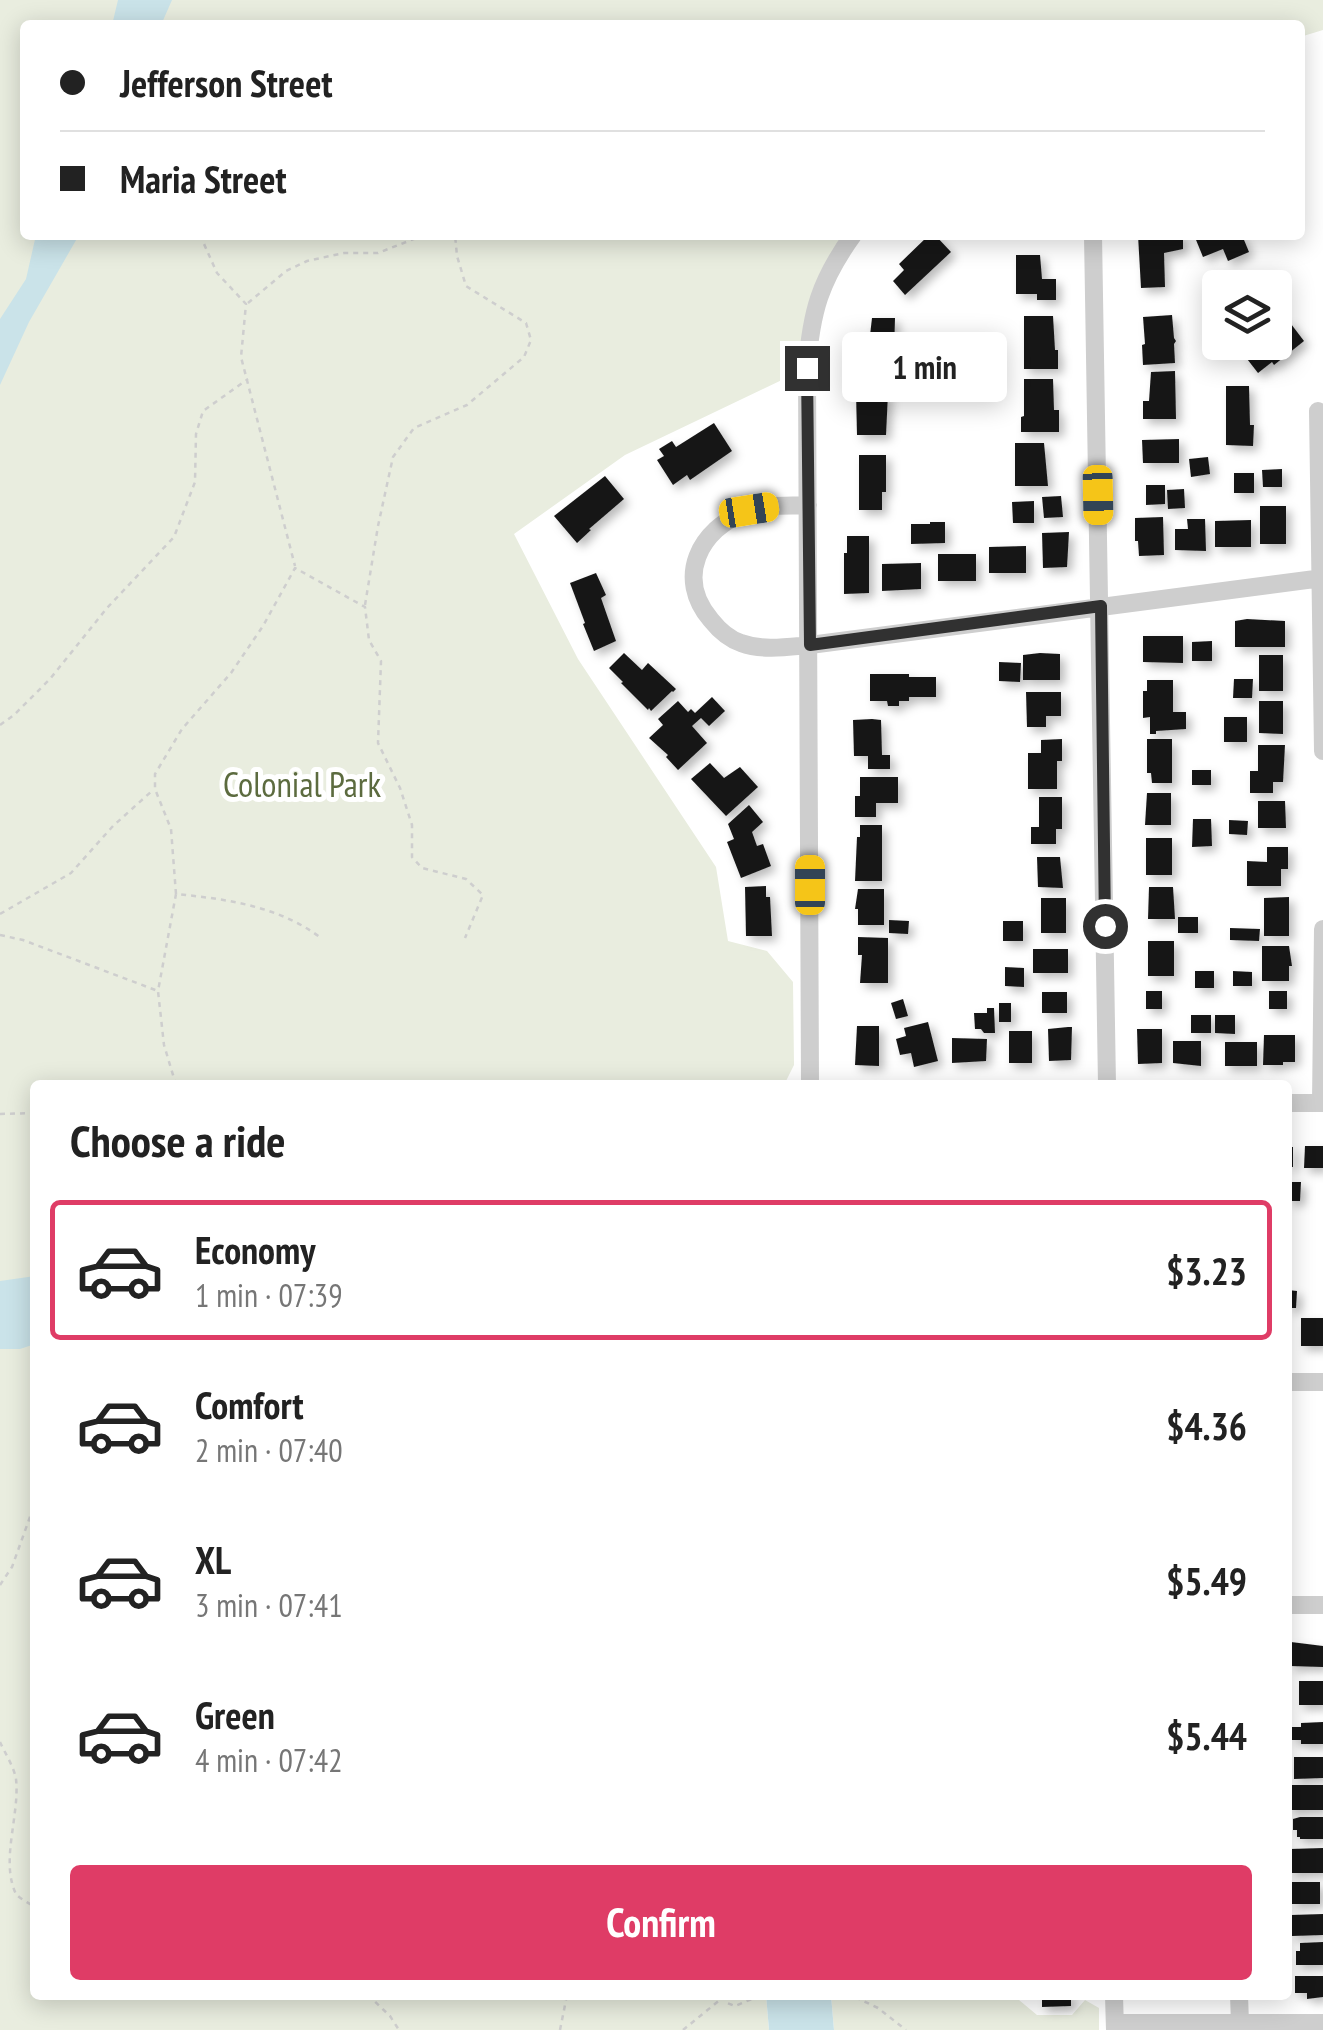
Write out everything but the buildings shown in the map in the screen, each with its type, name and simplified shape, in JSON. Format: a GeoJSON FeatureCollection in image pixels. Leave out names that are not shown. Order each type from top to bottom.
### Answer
{"type":"FeatureCollection","features":[{"type":"Feature","properties":{"kind":"street"},"geometry":{"type":"LineString","coordinates":[[810,1080],[807,368],[815,306],[824,280],[850,240]]}},
{"type":"Feature","properties":{"kind":"street"},"geometry":{"type":"LineString","coordinates":[[1093,240],[1107,1080]]}},
{"type":"Feature","properties":{"kind":"street"},"geometry":{"type":"LineString","coordinates":[[1318,411],[1323,751]]}},
{"type":"Feature","properties":{"kind":"street"},"geometry":{"type":"LineString","coordinates":[[808,505],[749,510],[705,539],[698,552],[695,593],[722,633],[737,642],[768,648],[810,645],[1322,578]]}},
{"type":"Feature","properties":{"kind":"street"},"geometry":{"type":"LineString","coordinates":[[1292,1103],[1322,1103],[1323,929]]}},
{"type":"Feature","properties":{"kind":"street"},"geometry":{"type":"LineString","coordinates":[[1292,1382],[1323,1382]]}},
{"type":"Feature","properties":{"kind":"street"},"geometry":{"type":"LineString","coordinates":[[1292,1605],[1323,1605]]}},
{"type":"Feature","properties":{"kind":"street"},"geometry":{"type":"LineString","coordinates":[[1114,2000],[1115,2026],[1323,2023]]}},
{"type":"Feature","properties":{"kind":"street"},"geometry":{"type":"LineString","coordinates":[[1240,2000],[1240,2023]]}},
{"type":"Feature","properties":{"kind":"path"},"geometry":{"type":"LineString","coordinates":[[202,240],[217,272],[246,304]]}},
{"type":"Feature","properties":{"kind":"path"},"geometry":{"type":"LineString","coordinates":[[174,1080],[164,1045],[158,990],[176,894],[172,828],[154,788],[155,774],[182,730],[231,673],[263,626],[295,568],[241,356],[246,304],[286,270],[307,261],[344,252],[378,252],[410,240]]}},
{"type":"Feature","properties":{"kind":"path"},"geometry":{"type":"LineString","coordinates":[[455,240],[466,286],[526,323],[531,340],[524,356],[467,404],[414,428],[394,457],[365,606],[370,640],[380,662],[378,743],[400,788],[412,825],[412,857],[422,868],[466,879],[483,894],[464,938]]}},
{"type":"Feature","properties":{"kind":"path"},"geometry":{"type":"LineString","coordinates":[[0,725],[50,678],[107,608],[174,537],[195,482],[196,434],[202,411],[248,379]]}},
{"type":"Feature","properties":{"kind":"path"},"geometry":{"type":"LineString","coordinates":[[295,568],[365,606]]}},
{"type":"Feature","properties":{"kind":"path"},"geometry":{"type":"LineString","coordinates":[[0,914],[71,874],[113,826],[154,788]]}},
{"type":"Feature","properties":{"kind":"path"},"geometry":{"type":"LineString","coordinates":[[176,894],[217,898],[266,910],[304,924],[320,938]]}},
{"type":"Feature","properties":{"kind":"path"},"geometry":{"type":"LineString","coordinates":[[0,935],[158,990]]}},
{"type":"Feature","properties":{"kind":"path"},"geometry":{"type":"LineString","coordinates":[[0,1114],[30,1113]]}},
{"type":"Feature","properties":{"kind":"path"},"geometry":{"type":"LineString","coordinates":[[0,1585],[12,1567],[30,1518]]}},
{"type":"Feature","properties":{"kind":"path"},"geometry":{"type":"LineString","coordinates":[[0,1742],[16,1777],[4,1860],[16,1895],[30,1905]]}},
{"type":"Feature","properties":{"kind":"path"},"geometry":{"type":"LineString","coordinates":[[373,2000],[399,2030]]}},
{"type":"Feature","properties":{"kind":"path"},"geometry":{"type":"LineString","coordinates":[[560,2030],[566,2000]]}},
{"type":"Feature","properties":{"kind":"path"},"geometry":{"type":"LineString","coordinates":[[683,2030],[718,2000]]}},
{"type":"Feature","properties":{"kind":"path"},"geometry":{"type":"LineString","coordinates":[[726,2000],[735,2006],[749,2000]]}},
{"type":"Feature","properties":{"kind":"path"},"geometry":{"type":"LineString","coordinates":[[858,2000],[868,2002],[906,2030]]}},
{"type":"Feature","properties":{"kind":"green space","name":"Colonial Park"},"geometry":{"type":"Polygon","coordinates":[[[0,0],[1323,0],[1323,30],[1305,35],[1305,20],[20,20],[20,240],[849,240],[838,256],[807,368],[625,455],[514,534],[578,659],[716,867],[728,941],[767,951],[793,982],[794,1065],[786,1080],[30,1080],[30,2000],[766,2000],[769,2030],[0,2030],[0,0]]]}},
{"type":"Feature","properties":{"kind":"green space"},"geometry":{"type":"Polygon","coordinates":[[[831,2000],[1019,2000],[1037,2015],[1072,2015],[1085,2000],[1099,2008],[1099,2030],[834,2030],[831,2000]]]}},
{"type":"Feature","properties":{"kind":"water"},"geometry":{"type":"Polygon","coordinates":[[[118,0],[172,0],[163,20],[113,20],[118,0]]]}},
{"type":"Feature","properties":{"kind":"water"},"geometry":{"type":"Polygon","coordinates":[[[35,240],[76,240],[29,322],[0,385],[0,319],[26,279],[35,240]]]}},
{"type":"Feature","properties":{"kind":"water"},"geometry":{"type":"Polygon","coordinates":[[[30,1277],[30,1346],[0,1349],[0,1281],[30,1277]]]}},
{"type":"Feature","properties":{"kind":"water"},"geometry":{"type":"Polygon","coordinates":[[[766,2000],[831,2000],[834,2030],[769,2030],[766,2000]]]}},
{"type":"Feature","properties":{"kind":"route"},"geometry":{"type":"LineString","coordinates":[[807,368],[810,645],[1101,606],[1105,926]]}}]}
